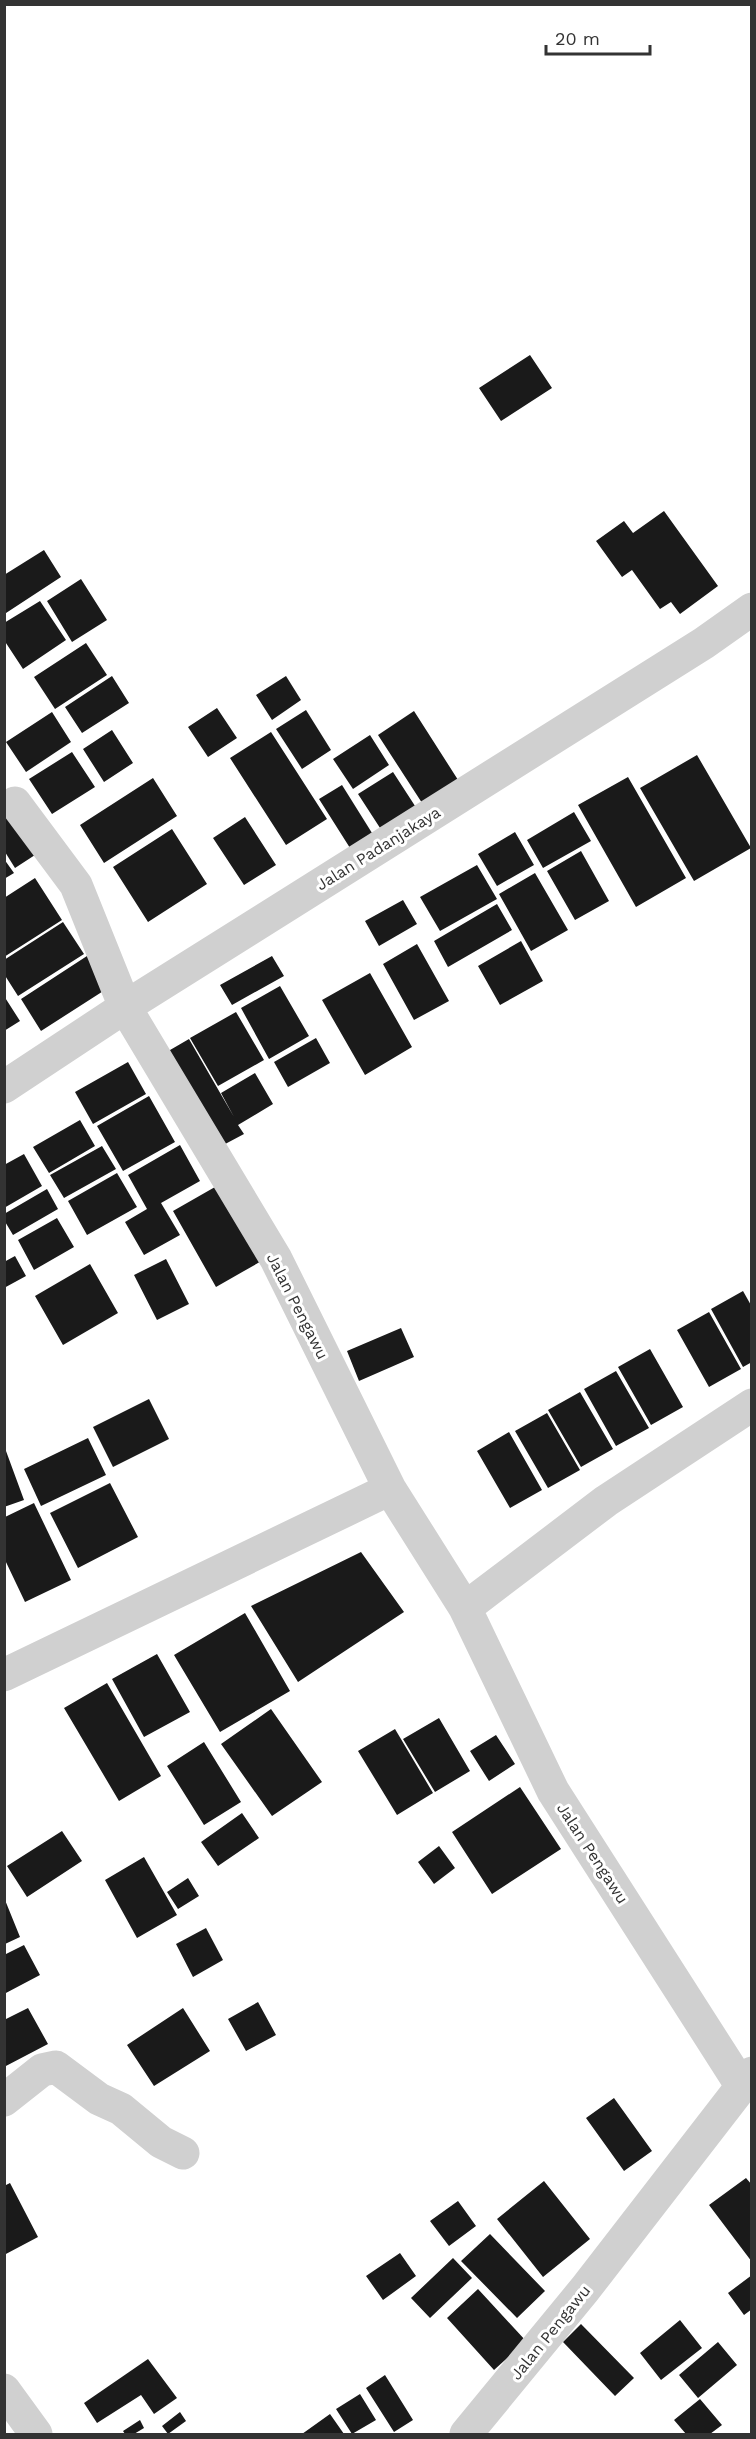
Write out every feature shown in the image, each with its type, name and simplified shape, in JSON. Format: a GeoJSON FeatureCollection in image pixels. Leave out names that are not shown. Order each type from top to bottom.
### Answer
{"type":"FeatureCollection","features":[{"type":"Feature","properties":{"kind":"street","name":"Jalan Padanjakaya"},"geometry":{"type":"LineString","coordinates":[[4,1087],[125,1007],[704,643],[752,609]]}},
{"type":"Feature","properties":{"kind":"street","name":"Jalan Pengawu"},"geometry":{"type":"LineString","coordinates":[[15,802],[76,885],[125,1007],[276,1259],[390,1489],[465,1608],[553,1791],[746,2079],[585,2289],[466,2434]]}},
{"type":"Feature","properties":{"kind":"street"},"geometry":{"type":"LineString","coordinates":[[465,1608],[606,1501],[752,1406]]}},
{"type":"Feature","properties":{"kind":"street"},"geometry":{"type":"LineString","coordinates":[[4,1675],[390,1489]]}},
{"type":"Feature","properties":{"kind":"street"},"geometry":{"type":"LineString","coordinates":[[4,2100],[42,2070],[56,2067],[99,2099],[121,2109],[161,2142],[183,2153]]}},
{"type":"Feature","properties":{"kind":"street"},"geometry":{"type":"LineString","coordinates":[[4,2390],[36,2434]]}},
{"type":"Feature","properties":{"kind":"building"},"geometry":{"type":"Polygon","coordinates":[[[530,355],[552,388],[501,421],[479,388],[530,355]]]}},
{"type":"Feature","properties":{"kind":"building"},"geometry":{"type":"Polygon","coordinates":[[[664,511],[718,586],[680,614],[671,602],[660,609],[632,570],[622,577],[596,541],[624,521],[633,533],[664,511]]]}},
{"type":"Feature","properties":{"kind":"building"},"geometry":{"type":"Polygon","coordinates":[[[44,550],[61,577],[6,613],[4,575],[44,550]]]}},
{"type":"Feature","properties":{"kind":"building"},"geometry":{"type":"Polygon","coordinates":[[[81,579],[107,620],[72,642],[47,601],[81,579]]]}},
{"type":"Feature","properties":{"kind":"building"},"geometry":{"type":"Polygon","coordinates":[[[40,601],[66,640],[23,669],[4,640],[4,623],[40,601]]]}},
{"type":"Feature","properties":{"kind":"building"},"geometry":{"type":"Polygon","coordinates":[[[86,643],[107,675],[55,709],[34,677],[86,643]]]}},
{"type":"Feature","properties":{"kind":"building"},"geometry":{"type":"Polygon","coordinates":[[[112,676],[129,703],[82,733],[65,707],[112,676]]]}},
{"type":"Feature","properties":{"kind":"building"},"geometry":{"type":"Polygon","coordinates":[[[286,676],[301,700],[272,720],[256,695],[286,676]]]}},
{"type":"Feature","properties":{"kind":"building"},"geometry":{"type":"Polygon","coordinates":[[[217,708],[237,738],[208,757],[188,727],[217,708]]]}},
{"type":"Feature","properties":{"kind":"building"},"geometry":{"type":"Polygon","coordinates":[[[306,710],[331,750],[302,769],[276,729],[306,710]]]}},
{"type":"Feature","properties":{"kind":"building"},"geometry":{"type":"Polygon","coordinates":[[[414,711],[460,783],[424,806],[378,735],[414,711]]]}},
{"type":"Feature","properties":{"kind":"building"},"geometry":{"type":"Polygon","coordinates":[[[52,712],[71,742],[26,772],[6,742],[52,712]]]}},
{"type":"Feature","properties":{"kind":"building"},"geometry":{"type":"Polygon","coordinates":[[[112,730],[133,763],[104,782],[83,749],[112,730]]]}},
{"type":"Feature","properties":{"kind":"building"},"geometry":{"type":"Polygon","coordinates":[[[271,732],[327,819],[286,845],[230,758],[271,732]]]}},
{"type":"Feature","properties":{"kind":"building"},"geometry":{"type":"Polygon","coordinates":[[[370,735],[389,765],[353,789],[333,759],[370,735]]]}},
{"type":"Feature","properties":{"kind":"building"},"geometry":{"type":"Polygon","coordinates":[[[72,752],[95,787],[52,814],[29,779],[72,752]]]}},
{"type":"Feature","properties":{"kind":"building"},"geometry":{"type":"Polygon","coordinates":[[[697,755],[751,848],[694,881],[640,788],[697,755]]]}},
{"type":"Feature","properties":{"kind":"building"},"geometry":{"type":"Polygon","coordinates":[[[393,772],[417,809],[382,831],[358,794],[393,772]]]}},
{"type":"Feature","properties":{"kind":"building"},"geometry":{"type":"Polygon","coordinates":[[[628,777],[686,878],[636,907],[578,805],[628,777]]]}},
{"type":"Feature","properties":{"kind":"building"},"geometry":{"type":"Polygon","coordinates":[[[153,778],[177,816],[104,863],[80,825],[153,778]]]}},
{"type":"Feature","properties":{"kind":"building"},"geometry":{"type":"Polygon","coordinates":[[[342,785],[372,833],[350,848],[319,799],[342,785]]]}},
{"type":"Feature","properties":{"kind":"building"},"geometry":{"type":"Polygon","coordinates":[[[5,807],[35,855],[15,868],[5,852],[5,807]]]}},
{"type":"Feature","properties":{"kind":"building"},"geometry":{"type":"Polygon","coordinates":[[[574,812],[591,841],[543,868],[527,840],[574,812]]]}},
{"type":"Feature","properties":{"kind":"building"},"geometry":{"type":"Polygon","coordinates":[[[245,817],[276,865],[244,885],[213,838],[245,817]]]}},
{"type":"Feature","properties":{"kind":"building"},"geometry":{"type":"Polygon","coordinates":[[[172,829],[207,884],[148,922],[113,867],[172,829]]]}},
{"type":"Feature","properties":{"kind":"building"},"geometry":{"type":"Polygon","coordinates":[[[515,832],[534,865],[497,886],[478,854],[515,832]]]}},
{"type":"Feature","properties":{"kind":"building"},"geometry":{"type":"Polygon","coordinates":[[[581,851],[609,901],[575,920],[547,871],[581,851]]]}},
{"type":"Feature","properties":{"kind":"building"},"geometry":{"type":"Polygon","coordinates":[[[4,859],[14,873],[4,879],[4,859]]]}},
{"type":"Feature","properties":{"kind":"building"},"geometry":{"type":"Polygon","coordinates":[[[477,865],[497,899],[440,931],[420,897],[477,865]]]}},
{"type":"Feature","properties":{"kind":"building"},"geometry":{"type":"Polygon","coordinates":[[[535,873],[568,930],[531,951],[499,894],[535,873]]]}},
{"type":"Feature","properties":{"kind":"building"},"geometry":{"type":"Polygon","coordinates":[[[35,878],[62,920],[4,957],[4,898],[35,878]]]}},
{"type":"Feature","properties":{"kind":"building"},"geometry":{"type":"Polygon","coordinates":[[[403,900],[417,924],[379,946],[365,921],[403,900]]]}},
{"type":"Feature","properties":{"kind":"building"},"geometry":{"type":"Polygon","coordinates":[[[497,904],[512,930],[448,967],[434,941],[497,904]]]}},
{"type":"Feature","properties":{"kind":"building"},"geometry":{"type":"Polygon","coordinates":[[[63,922],[84,954],[18,996],[4,974],[4,960],[63,922]]]}},
{"type":"Feature","properties":{"kind":"building"},"geometry":{"type":"Polygon","coordinates":[[[521,941],[543,981],[500,1005],[478,966],[521,941]]]}},
{"type":"Feature","properties":{"kind":"building"},"geometry":{"type":"Polygon","coordinates":[[[417,944],[449,1001],[414,1020],[383,964],[417,944]]]}},
{"type":"Feature","properties":{"kind":"building"},"geometry":{"type":"Polygon","coordinates":[[[87,956],[108,988],[41,1031],[21,999],[87,956]]]}},
{"type":"Feature","properties":{"kind":"building"},"geometry":{"type":"Polygon","coordinates":[[[272,956],[284,976],[232,1005],[220,985],[272,956]]]}},
{"type":"Feature","properties":{"kind":"building"},"geometry":{"type":"Polygon","coordinates":[[[370,973],[412,1047],[365,1075],[322,1000],[370,973]]]}},
{"type":"Feature","properties":{"kind":"building"},"geometry":{"type":"Polygon","coordinates":[[[280,986],[309,1036],[269,1059],[241,1008],[280,986]]]}},
{"type":"Feature","properties":{"kind":"building"},"geometry":{"type":"Polygon","coordinates":[[[4,996],[20,1021],[4,1031],[4,996]]]}},
{"type":"Feature","properties":{"kind":"building"},"geometry":{"type":"Polygon","coordinates":[[[236,1012],[264,1060],[218,1086],[190,1038],[236,1012]]]}},
{"type":"Feature","properties":{"kind":"building"},"geometry":{"type":"Polygon","coordinates":[[[316,1038],[330,1063],[288,1087],[274,1062],[316,1038]]]}},
{"type":"Feature","properties":{"kind":"building"},"geometry":{"type":"Polygon","coordinates":[[[189,1039],[234,1117],[221,1093],[255,1073],[273,1104],[238,1125],[244,1134],[212,1151],[158,1057],[189,1039]]]}},
{"type":"Feature","properties":{"kind":"building"},"geometry":{"type":"Polygon","coordinates":[[[128,1062],[146,1094],[93,1124],[75,1092],[128,1062]]]}},
{"type":"Feature","properties":{"kind":"building"},"geometry":{"type":"Polygon","coordinates":[[[149,1096],[175,1142],[123,1171],[97,1126],[149,1096]]]}},
{"type":"Feature","properties":{"kind":"building"},"geometry":{"type":"Polygon","coordinates":[[[80,1120],[95,1146],[49,1173],[33,1147],[80,1120]]]}},
{"type":"Feature","properties":{"kind":"building"},"geometry":{"type":"Polygon","coordinates":[[[180,1145],[200,1181],[161,1203],[180,1235],[144,1255],[125,1222],[147,1209],[128,1175],[180,1145]]]}},
{"type":"Feature","properties":{"kind":"building"},"geometry":{"type":"Polygon","coordinates":[[[102,1146],[116,1169],[64,1198],[50,1175],[102,1146]]]}},
{"type":"Feature","properties":{"kind":"building"},"geometry":{"type":"Polygon","coordinates":[[[24,1154],[42,1186],[4,1208],[4,1165],[24,1154]]]}},
{"type":"Feature","properties":{"kind":"building"},"geometry":{"type":"Polygon","coordinates":[[[117,1173],[137,1207],[87,1235],[68,1201],[117,1173]]]}},
{"type":"Feature","properties":{"kind":"building"},"geometry":{"type":"Polygon","coordinates":[[[222,1183],[265,1259],[216,1287],[173,1211],[222,1183]]]}},
{"type":"Feature","properties":{"kind":"building"},"geometry":{"type":"Polygon","coordinates":[[[47,1189],[58,1209],[13,1235],[4,1220],[4,1214],[47,1189]]]}},
{"type":"Feature","properties":{"kind":"building"},"geometry":{"type":"Polygon","coordinates":[[[57,1218],[74,1247],[34,1270],[18,1240],[57,1218]]]}},
{"type":"Feature","properties":{"kind":"building"},"geometry":{"type":"Polygon","coordinates":[[[15,1256],[26,1276],[4,1288],[4,1262],[15,1256]]]}},
{"type":"Feature","properties":{"kind":"building"},"geometry":{"type":"Polygon","coordinates":[[[166,1259],[189,1304],[157,1320],[134,1275],[166,1259]]]}},
{"type":"Feature","properties":{"kind":"building"},"geometry":{"type":"Polygon","coordinates":[[[90,1264],[118,1313],[63,1345],[35,1296],[90,1264]]]}},
{"type":"Feature","properties":{"kind":"building"},"geometry":{"type":"Polygon","coordinates":[[[743,1291],[752,1307],[752,1362],[743,1367],[711,1309],[743,1291]]]}},
{"type":"Feature","properties":{"kind":"building"},"geometry":{"type":"Polygon","coordinates":[[[709,1312],[741,1369],[709,1387],[677,1330],[709,1312]]]}},
{"type":"Feature","properties":{"kind":"building"},"geometry":{"type":"Polygon","coordinates":[[[401,1328],[414,1357],[359,1381],[347,1351],[401,1328]]]}},
{"type":"Feature","properties":{"kind":"building"},"geometry":{"type":"Polygon","coordinates":[[[650,1349],[683,1407],[651,1425],[618,1367],[650,1349]]]}},
{"type":"Feature","properties":{"kind":"building"},"geometry":{"type":"Polygon","coordinates":[[[616,1371],[649,1428],[616,1446],[584,1389],[616,1371]]]}},
{"type":"Feature","properties":{"kind":"building"},"geometry":{"type":"Polygon","coordinates":[[[580,1392],[613,1449],[581,1467],[548,1410],[580,1392]]]}},
{"type":"Feature","properties":{"kind":"building"},"geometry":{"type":"Polygon","coordinates":[[[149,1399],[169,1439],[113,1467],[93,1427],[149,1399]]]}},
{"type":"Feature","properties":{"kind":"building"},"geometry":{"type":"Polygon","coordinates":[[[547,1413],[580,1470],[548,1488],[515,1431],[547,1413]]]}},
{"type":"Feature","properties":{"kind":"building"},"geometry":{"type":"Polygon","coordinates":[[[509,1432],[542,1490],[510,1508],[477,1451],[509,1432]]]}},
{"type":"Feature","properties":{"kind":"building"},"geometry":{"type":"Polygon","coordinates":[[[88,1438],[106,1475],[41,1506],[24,1469],[88,1438]]]}},
{"type":"Feature","properties":{"kind":"building"},"geometry":{"type":"Polygon","coordinates":[[[6,1451],[24,1500],[4,1507],[4,1452],[6,1451]]]}},
{"type":"Feature","properties":{"kind":"building"},"geometry":{"type":"Polygon","coordinates":[[[110,1483],[138,1537],[78,1568],[50,1513],[110,1483]]]}},
{"type":"Feature","properties":{"kind":"building"},"geometry":{"type":"Polygon","coordinates":[[[34,1503],[71,1580],[25,1602],[5,1560],[5,1517],[34,1503]]]}},
{"type":"Feature","properties":{"kind":"building"},"geometry":{"type":"Polygon","coordinates":[[[361,1552],[404,1612],[298,1682],[251,1606],[361,1552]]]}},
{"type":"Feature","properties":{"kind":"building"},"geometry":{"type":"Polygon","coordinates":[[[245,1613],[290,1691],[220,1732],[174,1655],[245,1613]]]}},
{"type":"Feature","properties":{"kind":"building"},"geometry":{"type":"Polygon","coordinates":[[[157,1654],[190,1712],[144,1737],[112,1679],[157,1654]]]}},
{"type":"Feature","properties":{"kind":"building"},"geometry":{"type":"Polygon","coordinates":[[[107,1683],[161,1776],[119,1801],[64,1708],[107,1683]]]}},
{"type":"Feature","properties":{"kind":"building"},"geometry":{"type":"Polygon","coordinates":[[[271,1709],[322,1782],[272,1816],[221,1744],[271,1709]]]}},
{"type":"Feature","properties":{"kind":"building"},"geometry":{"type":"Polygon","coordinates":[[[439,1718],[470,1771],[435,1792],[403,1739],[439,1718]]]}},
{"type":"Feature","properties":{"kind":"building"},"geometry":{"type":"Polygon","coordinates":[[[395,1729],[433,1793],[397,1815],[358,1751],[395,1729]]]}},
{"type":"Feature","properties":{"kind":"building"},"geometry":{"type":"Polygon","coordinates":[[[496,1735],[515,1764],[489,1781],[470,1751],[496,1735]]]}},
{"type":"Feature","properties":{"kind":"building"},"geometry":{"type":"Polygon","coordinates":[[[204,1742],[241,1802],[204,1825],[167,1766],[204,1742]]]}},
{"type":"Feature","properties":{"kind":"building"},"geometry":{"type":"Polygon","coordinates":[[[520,1787],[561,1849],[492,1894],[452,1832],[520,1787]]]}},
{"type":"Feature","properties":{"kind":"building"},"geometry":{"type":"Polygon","coordinates":[[[242,1813],[259,1838],[218,1866],[201,1842],[242,1813]]]}},
{"type":"Feature","properties":{"kind":"building"},"geometry":{"type":"Polygon","coordinates":[[[62,1831],[82,1861],[27,1897],[7,1866],[62,1831]]]}},
{"type":"Feature","properties":{"kind":"building"},"geometry":{"type":"Polygon","coordinates":[[[439,1846],[455,1868],[434,1884],[418,1862],[439,1846]]]}},
{"type":"Feature","properties":{"kind":"building"},"geometry":{"type":"Polygon","coordinates":[[[144,1857],[177,1915],[137,1938],[105,1880],[144,1857]]]}},
{"type":"Feature","properties":{"kind":"building"},"geometry":{"type":"Polygon","coordinates":[[[188,1878],[199,1896],[178,1909],[167,1892],[188,1878]]]}},
{"type":"Feature","properties":{"kind":"building"},"geometry":{"type":"Polygon","coordinates":[[[5,1900],[20,1937],[5,1944],[5,1900]]]}},
{"type":"Feature","properties":{"kind":"building"},"geometry":{"type":"Polygon","coordinates":[[[206,1928],[223,1960],[193,1977],[176,1944],[206,1928]]]}},
{"type":"Feature","properties":{"kind":"building"},"geometry":{"type":"Polygon","coordinates":[[[24,1945],[40,1975],[4,1994],[4,1955],[24,1945]]]}},
{"type":"Feature","properties":{"kind":"building"},"geometry":{"type":"Polygon","coordinates":[[[258,2002],[276,2035],[246,2051],[228,2019],[258,2002]]]}},
{"type":"Feature","properties":{"kind":"building"},"geometry":{"type":"Polygon","coordinates":[[[28,2008],[48,2044],[4,2067],[4,2020],[28,2008]]]}},
{"type":"Feature","properties":{"kind":"building"},"geometry":{"type":"Polygon","coordinates":[[[183,2008],[210,2051],[154,2086],[127,2045],[183,2008]]]}},
{"type":"Feature","properties":{"kind":"building"},"geometry":{"type":"Polygon","coordinates":[[[614,2098],[652,2151],[624,2171],[586,2118],[614,2098]]]}},
{"type":"Feature","properties":{"kind":"building"},"geometry":{"type":"Polygon","coordinates":[[[746,2178],[752,2185],[752,2262],[709,2205],[746,2178]]]}},
{"type":"Feature","properties":{"kind":"building"},"geometry":{"type":"Polygon","coordinates":[[[544,2181],[590,2239],[543,2277],[497,2219],[544,2181]]]}},
{"type":"Feature","properties":{"kind":"building"},"geometry":{"type":"Polygon","coordinates":[[[10,2183],[38,2237],[4,2255],[4,2186],[10,2183]]]}},
{"type":"Feature","properties":{"kind":"building"},"geometry":{"type":"Polygon","coordinates":[[[458,2201],[476,2226],[449,2246],[430,2221],[458,2201]]]}},
{"type":"Feature","properties":{"kind":"building"},"geometry":{"type":"Polygon","coordinates":[[[490,2234],[545,2291],[517,2318],[461,2261],[490,2234]]]}},
{"type":"Feature","properties":{"kind":"building"},"geometry":{"type":"Polygon","coordinates":[[[400,2253],[416,2276],[383,2300],[366,2276],[400,2253]]]}},
{"type":"Feature","properties":{"kind":"building"},"geometry":{"type":"Polygon","coordinates":[[[453,2258],[472,2278],[430,2318],[411,2298],[453,2258]]]}},
{"type":"Feature","properties":{"kind":"building"},"geometry":{"type":"Polygon","coordinates":[[[752,2275],[752,2309],[744,2315],[728,2293],[752,2275]]]}},
{"type":"Feature","properties":{"kind":"building"},"geometry":{"type":"Polygon","coordinates":[[[478,2289],[526,2341],[494,2370],[447,2318],[478,2289]]]}},
{"type":"Feature","properties":{"kind":"building"},"geometry":{"type":"Polygon","coordinates":[[[680,2320],[702,2348],[661,2380],[640,2353],[680,2320]]]}},
{"type":"Feature","properties":{"kind":"building"},"geometry":{"type":"Polygon","coordinates":[[[581,2324],[634,2378],[615,2396],[563,2342],[581,2324]]]}},
{"type":"Feature","properties":{"kind":"building"},"geometry":{"type":"Polygon","coordinates":[[[718,2342],[737,2365],[698,2398],[679,2375],[718,2342]]]}},
{"type":"Feature","properties":{"kind":"building"},"geometry":{"type":"Polygon","coordinates":[[[148,2359],[177,2398],[154,2414],[141,2395],[97,2423],[84,2403],[148,2359]]]}},
{"type":"Feature","properties":{"kind":"building"},"geometry":{"type":"Polygon","coordinates":[[[385,2375],[413,2420],[394,2432],[366,2388],[385,2375]]]}},
{"type":"Feature","properties":{"kind":"building"},"geometry":{"type":"Polygon","coordinates":[[[360,2394],[376,2420],[352,2434],[336,2409],[360,2394]]]}},
{"type":"Feature","properties":{"kind":"building"},"geometry":{"type":"Polygon","coordinates":[[[700,2399],[722,2425],[710,2434],[686,2434],[674,2420],[700,2399]]]}},
{"type":"Feature","properties":{"kind":"building"},"geometry":{"type":"Polygon","coordinates":[[[180,2412],[186,2421],[168,2434],[162,2426],[180,2412]]]}},
{"type":"Feature","properties":{"kind":"building"},"geometry":{"type":"Polygon","coordinates":[[[330,2414],[344,2434],[302,2434],[330,2414]]]}},
{"type":"Feature","properties":{"kind":"building"},"geometry":{"type":"Polygon","coordinates":[[[140,2420],[144,2428],[134,2434],[125,2434],[123,2431],[140,2420]]]}}]}
